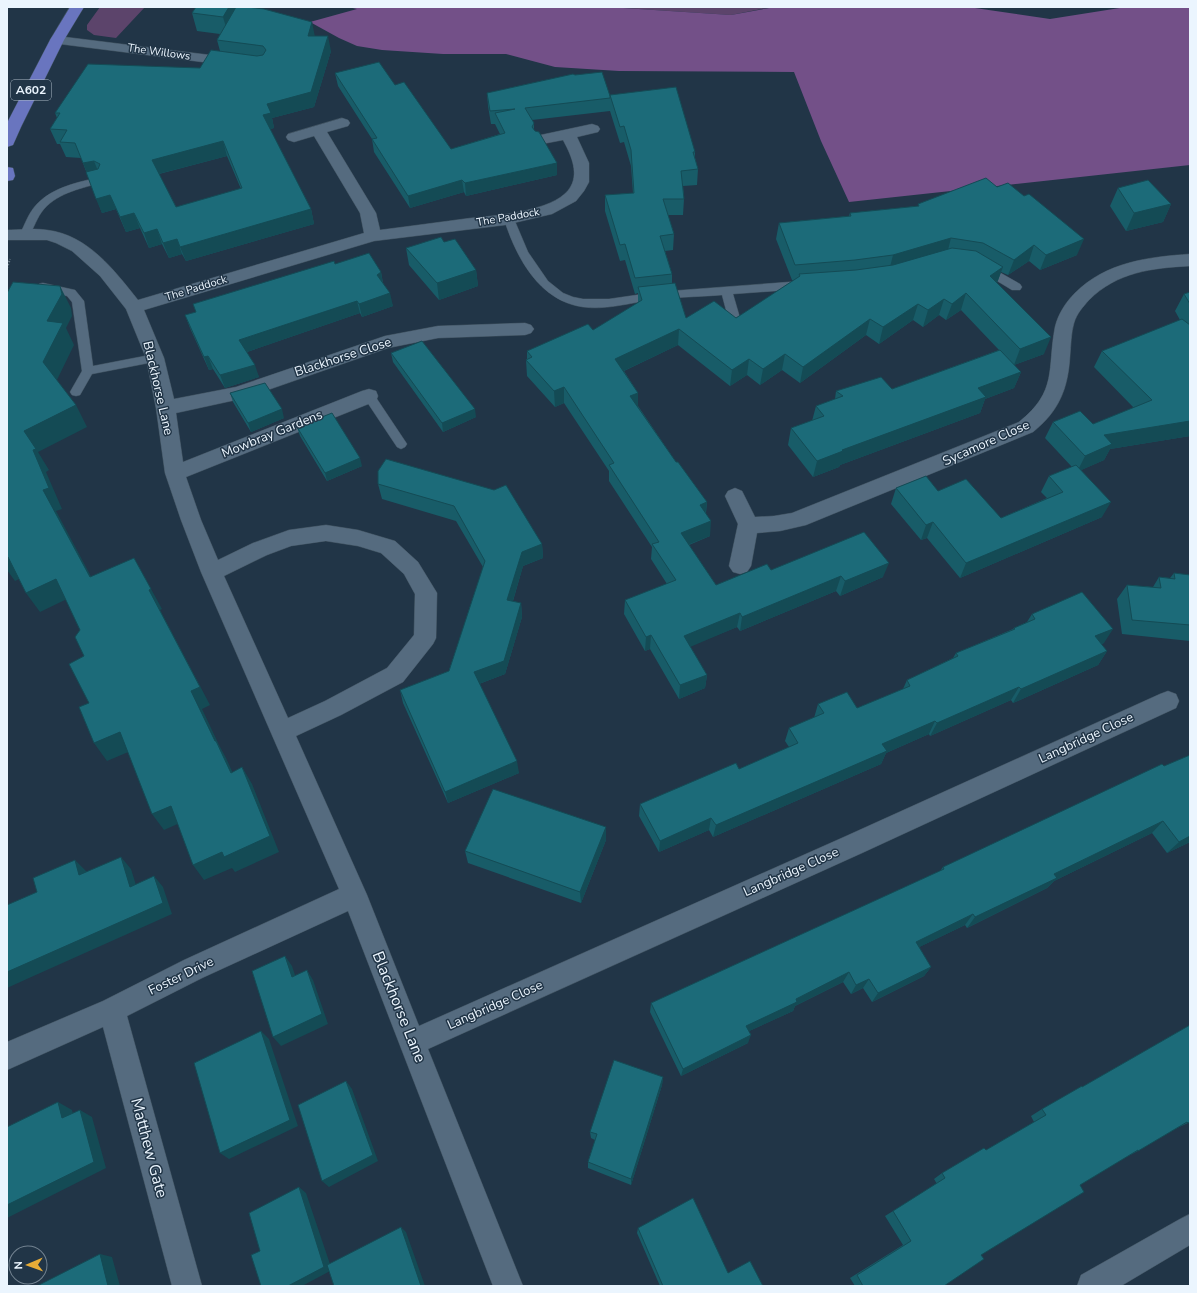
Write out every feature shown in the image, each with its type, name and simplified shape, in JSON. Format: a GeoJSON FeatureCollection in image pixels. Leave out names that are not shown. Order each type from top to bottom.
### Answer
{"type":"FeatureCollection","features":[{"type":"Feature","properties":{"kind":"main road","name":"A602"},"geometry":{"type":"LineString","coordinates":[[7,142],[12,127],[57,40],[77,7]]}},
{"type":"Feature","properties":{"kind":"street","name":"The Willows"},"geometry":{"type":"LineString","coordinates":[[57,40],[246,63]]}},
{"type":"Feature","properties":{"kind":"street"},"geometry":{"type":"LineString","coordinates":[[294,137],[342,123]]}},
{"type":"Feature","properties":{"kind":"street"},"geometry":{"type":"LineString","coordinates":[[542,139],[592,129]]}},
{"type":"Feature","properties":{"kind":"street"},"geometry":{"type":"LineString","coordinates":[[318,130],[368,213],[373,236]]}},
{"type":"Feature","properties":{"kind":"street","name":"The Paddock"},"geometry":{"type":"LineString","coordinates":[[134,307],[373,236],[509,219],[542,212],[570,197],[581,184],[583,173],[582,162],[568,134]]}},
{"type":"Feature","properties":{"kind":"street","name":"Blackhorse Lane"},"geometry":{"type":"LineString","coordinates":[[16,234],[47,235],[62,239],[78,247],[106,272],[134,307],[155,358],[166,408],[175,473],[191,520],[212,572],[354,895],[508,1286]]}},
{"type":"Feature","properties":{"kind":"street","name":"Sycamore Close"},"geometry":{"type":"LineString","coordinates":[[748,524],[770,526],[799,519],[1026,427],[1038,419],[1055,394],[1059,380],[1066,320],[1074,306],[1085,293],[1099,281],[1116,272],[1142,265],[1190,260]]}},
{"type":"Feature","properties":{"kind":"street","name":"Blackhorse Close"},"geometry":{"type":"LineString","coordinates":[[166,408],[238,393],[385,342],[438,332],[525,329]]}},
{"type":"Feature","properties":{"kind":"street","name":"Mowbray Gardens"},"geometry":{"type":"LineString","coordinates":[[175,473],[370,396]]}},
{"type":"Feature","properties":{"kind":"street"},"geometry":{"type":"LineString","coordinates":[[735,496],[748,524],[740,566]]}},
{"type":"Feature","properties":{"kind":"street"},"geometry":{"type":"LineString","coordinates":[[212,572],[260,549],[289,538],[326,533],[358,538],[388,547],[411,568],[426,593],[425,638],[395,675],[333,708],[283,731]]}},
{"type":"Feature","properties":{"kind":"street","name":"Langbridge Close"},"geometry":{"type":"LineString","coordinates":[[413,1042],[853,845],[1168,701]]}},
{"type":"Feature","properties":{"kind":"street","name":"Foster Drive"},"geometry":{"type":"LineString","coordinates":[[7,1056],[112,1010],[193,969],[354,895]]}},
{"type":"Feature","properties":{"kind":"street","name":"Matthew Gate"},"geometry":{"type":"LineString","coordinates":[[112,1010],[187,1286]]}},
{"type":"Feature","properties":{"kind":"street"},"geometry":{"type":"LineString","coordinates":[[1092,1286],[1190,1229]]}},
{"type":"Feature","properties":{"kind":"lane"},"geometry":{"type":"LineString","coordinates":[[16,234],[41,206],[52,198],[62,192],[100,180]]}},
{"type":"Feature","properties":{"kind":"lane"},"geometry":{"type":"LineString","coordinates":[[509,219],[514,238],[520,251],[547,287],[566,300],[587,304],[659,296],[815,284]]}},
{"type":"Feature","properties":{"kind":"lane"},"geometry":{"type":"LineString","coordinates":[[974,263],[1016,287]]}},
{"type":"Feature","properties":{"kind":"lane"},"geometry":{"type":"LineString","coordinates":[[29,284],[66,291],[74,295],[78,301],[88,370],[76,392]]}},
{"type":"Feature","properties":{"kind":"lane"},"geometry":{"type":"LineString","coordinates":[[727,291],[736,325]]}},
{"type":"Feature","properties":{"kind":"lane"},"geometry":{"type":"LineString","coordinates":[[88,370],[155,358]]}},
{"type":"Feature","properties":{"kind":"lane"},"geometry":{"type":"LineString","coordinates":[[370,396],[401,444]]}},
{"type":"Feature","properties":{"kind":"shaded area"},"geometry":{"type":"Polygon","coordinates":[[[100,7],[145,7],[116,38],[94,35],[87,30],[87,25],[100,7]]]}},
{"type":"Feature","properties":{"kind":"shaded area"},"geometry":{"type":"Polygon","coordinates":[[[348,7],[608,7],[731,15],[775,7],[968,7],[1050,19],[1126,7],[1190,7],[1190,165],[849,202],[821,141],[794,72],[619,71],[555,67],[506,54],[443,54],[382,50],[357,46],[310,22],[357,9],[348,7]]]}},
{"type":"Feature","properties":{"kind":"shaded area"},"geometry":{"type":"Polygon","coordinates":[[[608,7],[767,7],[767,8],[731,15],[608,7]]]}},
{"type":"Feature","properties":{"kind":"building"},"geometry":{"type":"Polygon","coordinates":[[[196,7],[229,7],[223,17],[192,13],[196,7]]]}},
{"type":"Feature","properties":{"kind":"building"},"geometry":{"type":"Polygon","coordinates":[[[236,7],[264,9],[312,22],[308,36],[328,36],[311,92],[267,104],[271,113],[263,115],[311,209],[180,247],[177,239],[163,243],[157,229],[144,233],[134,213],[120,217],[110,195],[96,199],[86,172],[98,169],[100,164],[94,161],[83,163],[75,143],[60,142],[67,130],[50,129],[60,113],[55,113],[88,64],[200,68],[211,50],[257,56],[263,55],[266,50],[263,46],[217,40],[236,7]],[[223,141],[152,160],[176,207],[242,188],[223,141]]]}},
{"type":"Feature","properties":{"kind":"building"},"geometry":{"type":"Polygon","coordinates":[[[379,62],[395,85],[404,82],[451,149],[505,133],[495,113],[515,109],[490,111],[487,93],[573,74],[602,72],[610,98],[525,108],[534,123],[532,127],[535,131],[539,132],[557,163],[465,183],[462,180],[408,196],[372,139],[377,138],[335,73],[379,62]]]}},
{"type":"Feature","properties":{"kind":"building"},"geometry":{"type":"Polygon","coordinates":[[[676,87],[695,152],[693,152],[698,169],[681,171],[684,199],[663,199],[674,234],[660,236],[672,274],[635,278],[625,244],[620,245],[605,195],[634,193],[631,150],[624,126],[620,127],[610,95],[676,87]]]}},
{"type":"Feature","properties":{"kind":"building"},"geometry":{"type":"Polygon","coordinates":[[[986,178],[997,187],[1008,183],[1024,196],[1029,194],[1084,239],[1046,255],[1034,245],[1014,260],[983,243],[951,238],[893,255],[795,265],[779,223],[851,216],[850,213],[919,206],[918,204],[986,178]]]}},
{"type":"Feature","properties":{"kind":"building"},"geometry":{"type":"Polygon","coordinates":[[[1148,180],[1171,204],[1134,213],[1118,188],[1148,180]]]}},
{"type":"Feature","properties":{"kind":"building"},"geometry":{"type":"Polygon","coordinates":[[[441,237],[444,242],[455,239],[476,270],[437,283],[406,248],[441,237]]]}},
{"type":"Feature","properties":{"kind":"building"},"geometry":{"type":"Polygon","coordinates":[[[952,248],[976,251],[1003,267],[990,276],[1051,337],[1020,349],[966,293],[952,304],[944,299],[928,310],[918,304],[883,327],[870,319],[803,367],[785,354],[763,369],[749,359],[732,370],[679,329],[615,359],[638,393],[630,396],[676,462],[678,462],[707,502],[700,505],[711,521],[681,533],[716,585],[767,564],[771,570],[864,532],[889,563],[845,581],[841,576],[742,617],[740,613],[684,636],[707,675],[680,685],[651,635],[646,637],[625,600],[676,580],[652,544],[659,542],[609,465],[614,463],[564,387],[554,391],[526,360],[532,357],[527,351],[588,324],[593,330],[642,300],[638,287],[675,283],[686,318],[714,301],[736,318],[800,276],[799,274],[856,270],[893,265],[952,248]]]}},
{"type":"Feature","properties":{"kind":"building"},"geometry":{"type":"Polygon","coordinates":[[[369,253],[381,272],[377,275],[390,293],[359,304],[357,301],[239,340],[255,365],[220,375],[208,356],[204,357],[185,315],[196,312],[193,304],[334,261],[335,264],[369,253]]]}},
{"type":"Feature","properties":{"kind":"building"},"geometry":{"type":"Polygon","coordinates":[[[13,282],[60,286],[62,294],[47,321],[63,323],[43,362],[76,405],[24,431],[36,449],[33,450],[49,488],[43,490],[90,577],[134,558],[151,589],[149,590],[200,687],[191,691],[215,741],[231,773],[242,767],[270,836],[224,857],[222,852],[193,865],[171,806],[152,814],[120,732],[94,743],[79,707],[89,703],[69,664],[84,656],[75,637],[80,630],[56,579],[26,593],[8,557],[7,558],[7,293],[13,282]]]}},
{"type":"Feature","properties":{"kind":"building"},"geometry":{"type":"Polygon","coordinates":[[[1190,292],[1190,304],[1184,294],[1190,292]]]}},
{"type":"Feature","properties":{"kind":"building"},"geometry":{"type":"Polygon","coordinates":[[[1182,319],[1190,325],[1190,421],[1104,435],[1112,444],[1085,456],[1053,422],[1080,411],[1093,424],[1152,400],[1102,351],[1182,319]]]}},
{"type":"Feature","properties":{"kind":"building"},"geometry":{"type":"Polygon","coordinates":[[[422,341],[475,409],[442,423],[391,353],[422,341]]]}},
{"type":"Feature","properties":{"kind":"building"},"geometry":{"type":"Polygon","coordinates":[[[1000,350],[1021,372],[978,388],[986,397],[842,450],[843,451],[817,461],[791,428],[824,416],[816,406],[843,396],[836,391],[881,377],[892,389],[1000,350]]]}},
{"type":"Feature","properties":{"kind":"building"},"geometry":{"type":"Polygon","coordinates":[[[265,383],[282,409],[248,423],[230,393],[265,383]]]}},
{"type":"Feature","properties":{"kind":"building"},"geometry":{"type":"Polygon","coordinates":[[[332,413],[360,458],[325,473],[297,427],[332,413]]]}},
{"type":"Feature","properties":{"kind":"building"},"geometry":{"type":"Polygon","coordinates":[[[386,459],[494,490],[506,485],[542,544],[522,552],[507,600],[521,603],[504,661],[474,672],[517,761],[445,792],[400,690],[449,671],[485,561],[454,506],[378,484],[378,471],[386,459]]]}},
{"type":"Feature","properties":{"kind":"building"},"geometry":{"type":"Polygon","coordinates":[[[1076,465],[1111,502],[966,563],[933,522],[926,525],[896,488],[926,476],[938,491],[966,479],[1001,518],[1063,492],[1049,476],[1076,465]]]}},
{"type":"Feature","properties":{"kind":"building"},"geometry":{"type":"Polygon","coordinates":[[[1174,573],[1190,575],[1190,625],[1132,620],[1127,585],[1161,588],[1159,577],[1175,579],[1174,573]]]}},
{"type":"Feature","properties":{"kind":"building"},"geometry":{"type":"Polygon","coordinates":[[[1082,592],[1113,629],[1095,636],[1107,651],[1021,689],[1019,687],[937,723],[935,721],[882,744],[887,751],[716,825],[711,818],[660,841],[640,804],[736,763],[739,769],[798,743],[789,728],[824,713],[818,704],[847,692],[857,708],[910,686],[907,680],[958,656],[956,653],[1015,629],[1014,628],[1035,619],[1032,614],[1082,592]]]}},
{"type":"Feature","properties":{"kind":"building"},"geometry":{"type":"Polygon","coordinates":[[[1190,755],[1190,836],[1179,842],[1163,821],[1054,874],[1057,878],[975,917],[973,914],[916,942],[931,967],[878,993],[869,979],[856,985],[849,972],[796,999],[797,1002],[746,1026],[751,1035],[683,1069],[651,1003],[944,869],[943,867],[1162,764],[1164,766],[1190,755]]]}},
{"type":"Feature","properties":{"kind":"building"},"geometry":{"type":"Polygon","coordinates":[[[493,789],[606,827],[580,892],[465,851],[493,789]]]}},
{"type":"Feature","properties":{"kind":"building"},"geometry":{"type":"Polygon","coordinates":[[[121,857],[130,887],[154,876],[163,903],[7,972],[7,905],[37,892],[33,878],[75,860],[79,875],[121,857]]]}},
{"type":"Feature","properties":{"kind":"building"},"geometry":{"type":"Polygon","coordinates":[[[285,956],[292,977],[307,970],[322,1014],[273,1037],[252,971],[285,956]]]}},
{"type":"Feature","properties":{"kind":"building"},"geometry":{"type":"Polygon","coordinates":[[[1190,1025],[1190,1122],[1187,1122],[1138,1150],[1080,1185],[1084,1192],[981,1255],[984,1259],[944,1286],[863,1286],[857,1275],[911,1241],[893,1211],[945,1178],[942,1173],[984,1148],[986,1150],[1046,1115],[1042,1109],[1190,1025]]]}},
{"type":"Feature","properties":{"kind":"building"},"geometry":{"type":"Polygon","coordinates":[[[261,1031],[290,1120],[220,1153],[194,1063],[261,1031]]]}},
{"type":"Feature","properties":{"kind":"building"},"geometry":{"type":"Polygon","coordinates":[[[614,1060],[663,1077],[631,1179],[588,1162],[597,1134],[590,1132],[614,1060]]]}},
{"type":"Feature","properties":{"kind":"building"},"geometry":{"type":"Polygon","coordinates":[[[346,1081],[373,1155],[322,1181],[298,1105],[346,1081]]]}},
{"type":"Feature","properties":{"kind":"building"},"geometry":{"type":"Polygon","coordinates":[[[58,1102],[62,1118],[80,1110],[94,1162],[7,1205],[7,1127],[58,1102]]]}},
{"type":"Feature","properties":{"kind":"building"},"geometry":{"type":"Polygon","coordinates":[[[299,1187],[324,1267],[288,1286],[261,1286],[251,1255],[260,1251],[249,1213],[299,1187]]]}},
{"type":"Feature","properties":{"kind":"building"},"geometry":{"type":"Polygon","coordinates":[[[693,1198],[728,1273],[750,1261],[763,1286],[663,1286],[638,1228],[693,1198]]]}},
{"type":"Feature","properties":{"kind":"building"},"geometry":{"type":"Polygon","coordinates":[[[401,1227],[421,1286],[334,1286],[327,1265],[401,1227]]]}},
{"type":"Feature","properties":{"kind":"building"},"geometry":{"type":"Polygon","coordinates":[[[100,1254],[108,1286],[37,1286],[48,1285],[48,1280],[100,1254]]]}}]}
